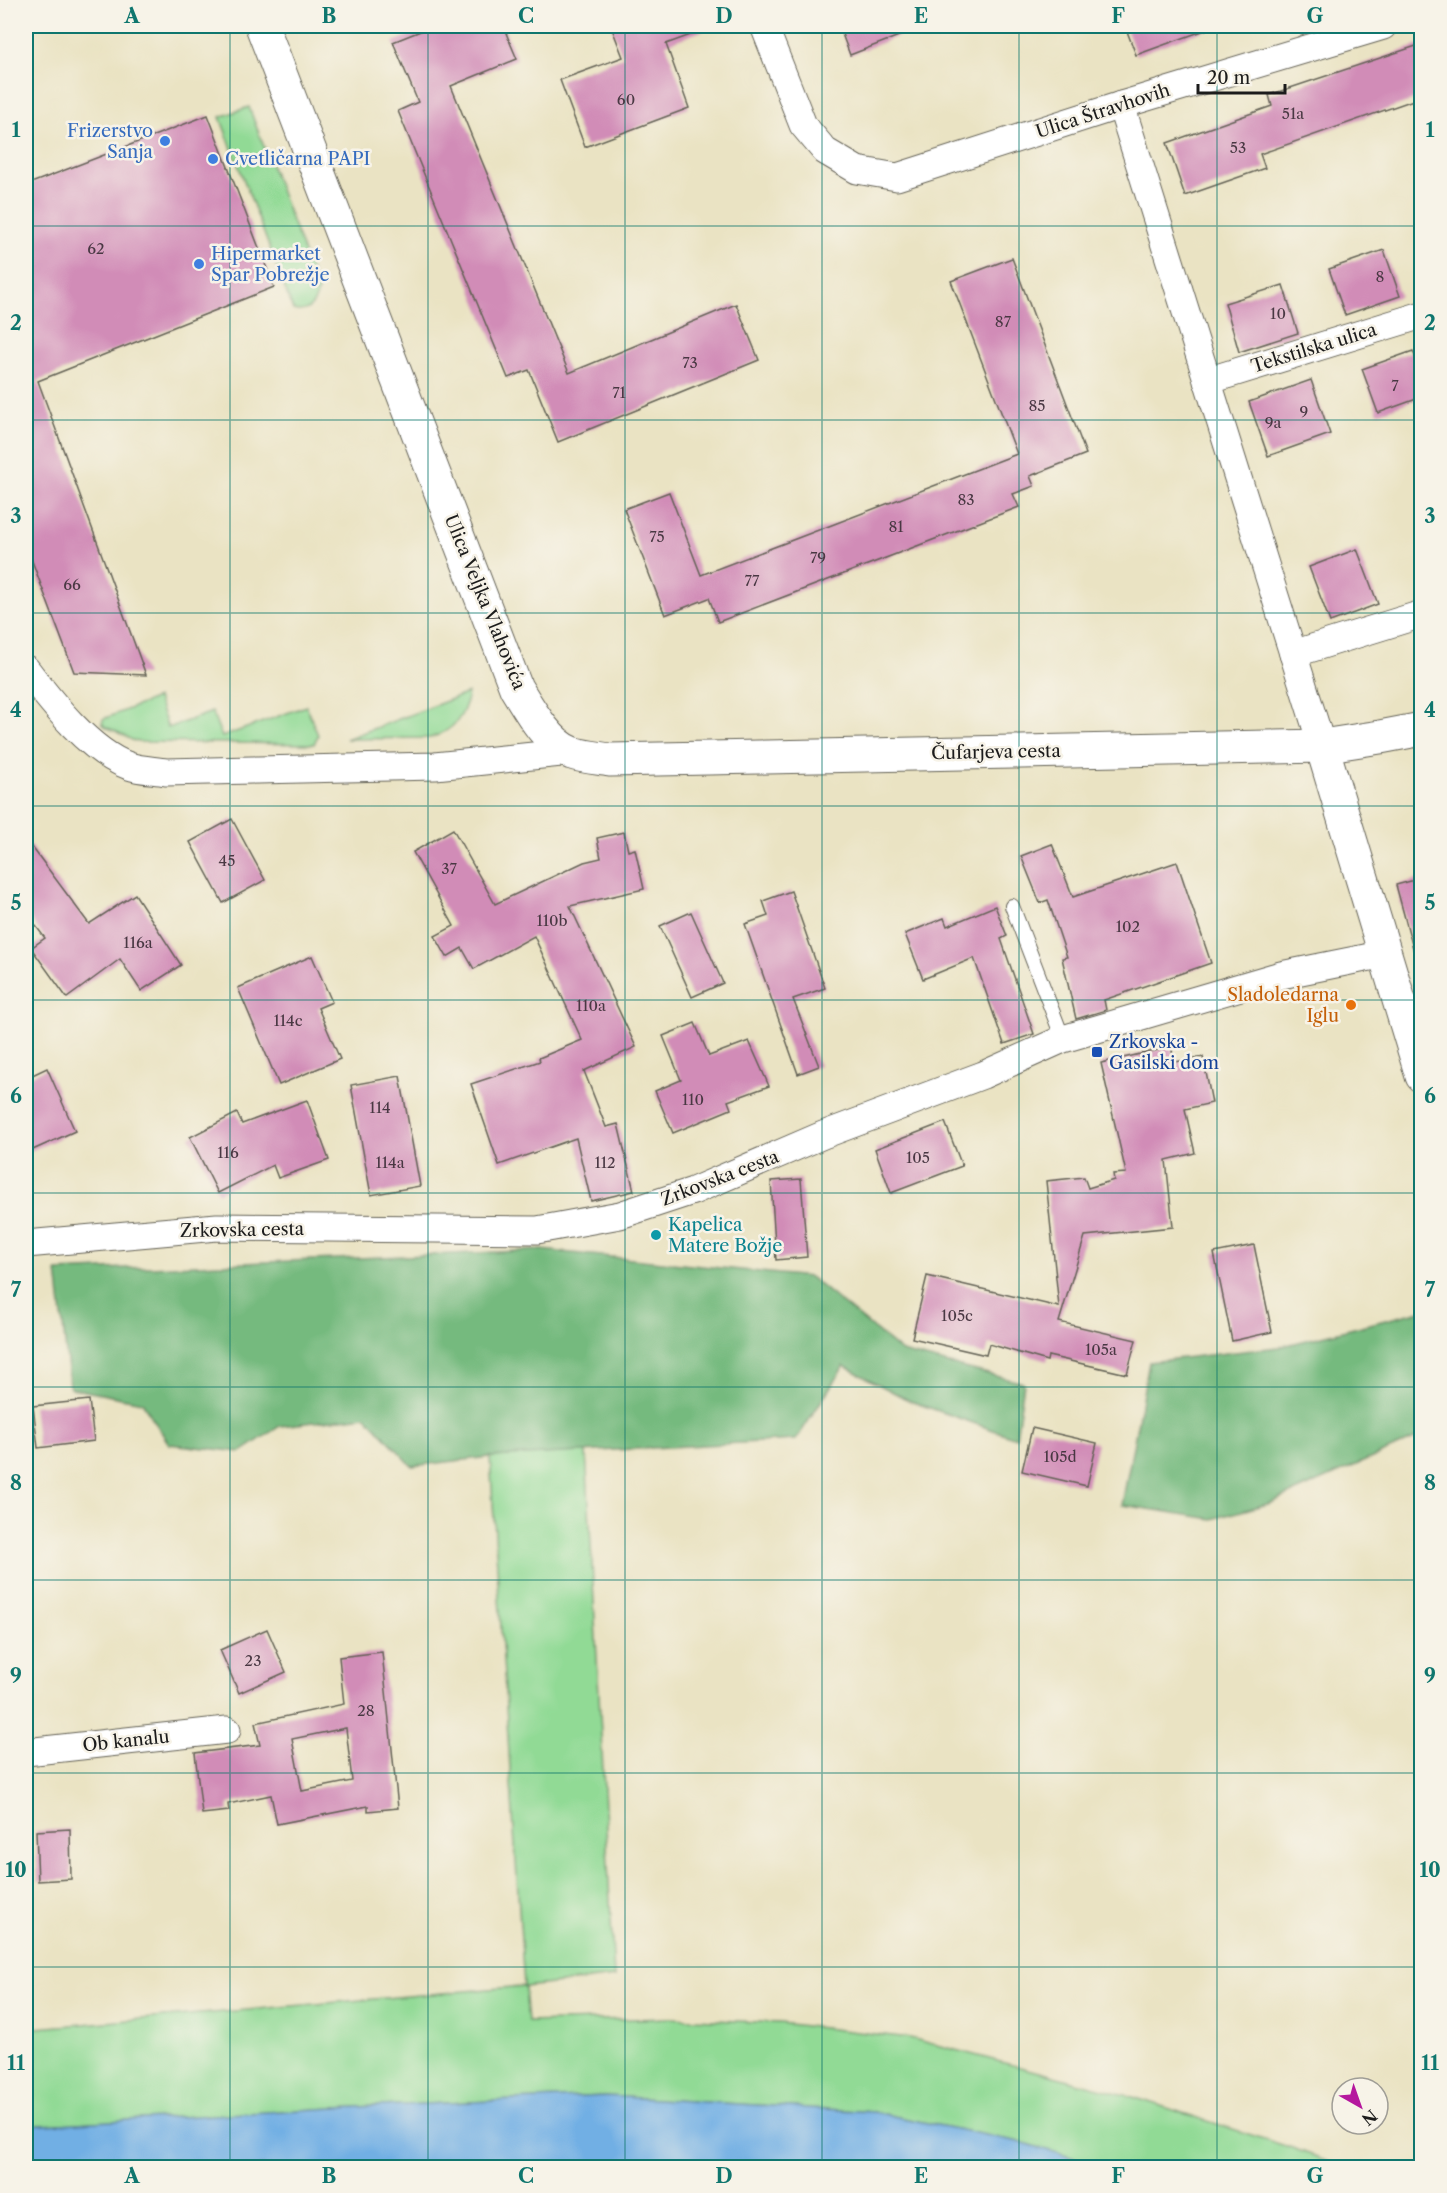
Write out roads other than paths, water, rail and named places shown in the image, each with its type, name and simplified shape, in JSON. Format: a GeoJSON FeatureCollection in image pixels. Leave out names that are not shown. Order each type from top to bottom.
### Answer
{"type":"FeatureCollection","features":[{"type":"Feature","properties":{"kind":"street","name":"Ulica Veljka Vlahovića"},"geometry":{"type":"LineString","coordinates":[[262,26],[516,688],[536,720],[551,737],[570,752]]}},
{"type":"Feature","properties":{"kind":"street","name":"Ulica Štravhovih"},"geometry":{"type":"LineString","coordinates":[[764,26],[803,125],[825,152],[856,170],[897,177],[1121,105],[1383,26]]}},
{"type":"Feature","properties":{"kind":"street"},"geometry":{"type":"LineString","coordinates":[[1121,105],[1322,746],[1422,1076]]}},
{"type":"Feature","properties":{"kind":"street","name":"Tekstilska ulica"},"geometry":{"type":"LineString","coordinates":[[1207,381],[1422,315]]}},
{"type":"Feature","properties":{"kind":"street"},"geometry":{"type":"LineString","coordinates":[[1293,654],[1422,614]]}},
{"type":"Feature","properties":{"kind":"street"},"geometry":{"type":"LineString","coordinates":[[26,669],[58,711],[104,753],[130,767],[166,772],[435,766],[570,752]]}},
{"type":"Feature","properties":{"kind":"street","name":"Čufarjeva cesta"},"geometry":{"type":"LineString","coordinates":[[570,752],[610,760],[1322,746],[1380,738],[1422,729]]}},
{"type":"Feature","properties":{"kind":"street","name":"Zrkovska cesta"},"geometry":{"type":"LineString","coordinates":[[26,1244],[217,1227],[537,1230],[620,1215],[693,1191],[823,1135],[983,1075],[1063,1039],[1281,975],[1385,954]]}},
{"type":"Feature","properties":{"kind":"street","name":"Ob kanalu"},"geometry":{"type":"LineString","coordinates":[[26,1752],[227,1730]]}},
{"type":"Feature","properties":{"kind":"lane"},"geometry":{"type":"LineString","coordinates":[[1012,906],[1063,1039]]}},
{"type":"Feature","properties":{"kind":"water"},"geometry":{"type":"Polygon","coordinates":[[[606,2096],[874,2112],[1024,2143],[1103,2167],[26,2167],[26,2126],[334,2108],[606,2096]]]}},
{"type":"Feature","properties":{"kind":"place","name":"Frizerstvo Sanja"},"geometry":{"type":"Point","coordinates":[165,141]}},
{"type":"Feature","properties":{"kind":"place","name":"Cvetličarna PAPI"},"geometry":{"type":"Point","coordinates":[213,159]}},
{"type":"Feature","properties":{"kind":"place","name":"Hipermarket Spar Pobrežje"},"geometry":{"type":"Point","coordinates":[199,264]}},
{"type":"Feature","properties":{"kind":"place","name":"Sladoledarna Iglu"},"geometry":{"type":"Point","coordinates":[1351,1005]}},
{"type":"Feature","properties":{"kind":"place","name":"Zrkovska - Gasilski dom"},"geometry":{"type":"Point","coordinates":[1097,1052]}},
{"type":"Feature","properties":{"kind":"place","name":"Kapelica Matere Božje"},"geometry":{"type":"Point","coordinates":[656,1235]}}]}
